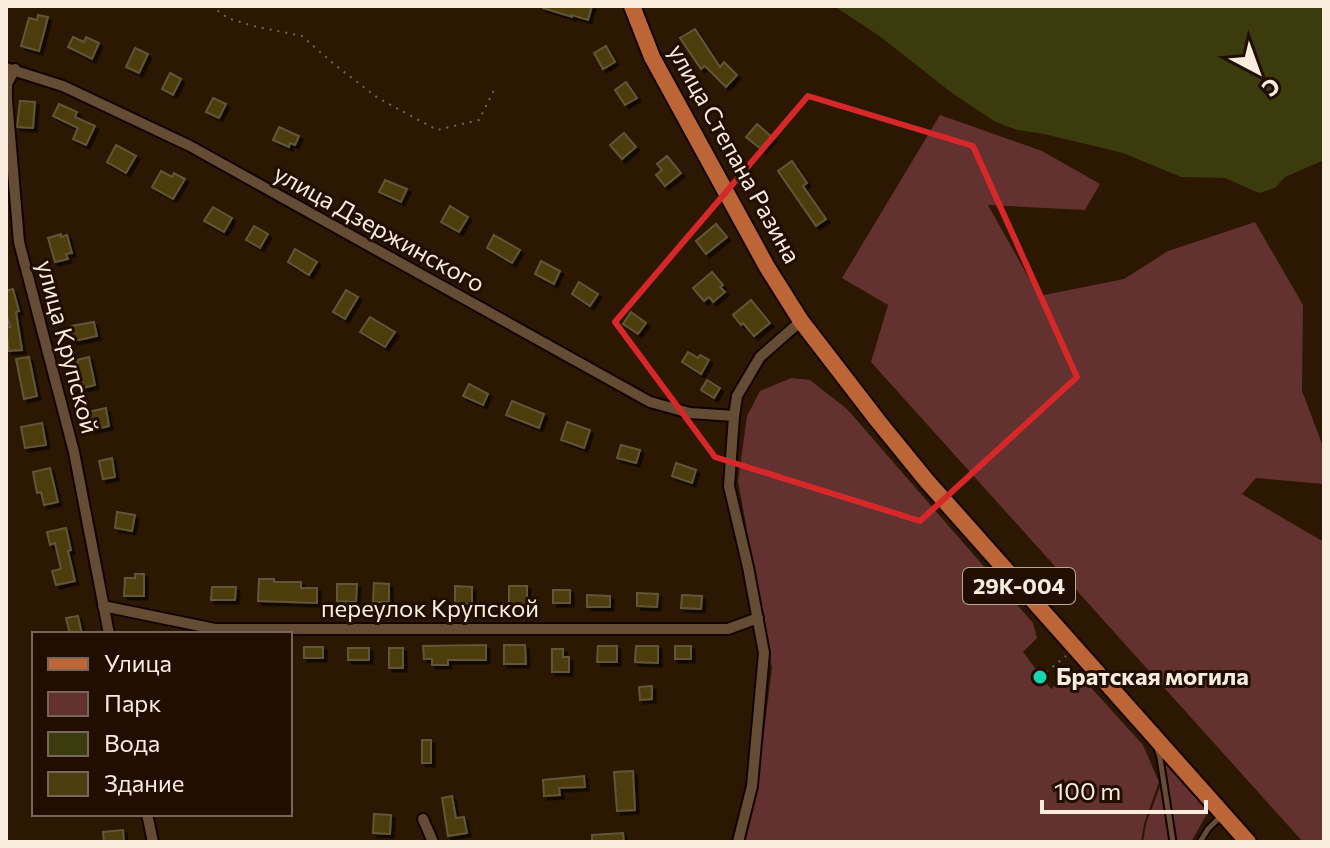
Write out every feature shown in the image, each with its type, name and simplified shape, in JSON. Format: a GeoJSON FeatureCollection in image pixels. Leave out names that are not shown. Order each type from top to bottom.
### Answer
{"type":"FeatureCollection","features":[{"type":"Feature","properties":{"kind":"main road","name":"улица Степана Разина"},"geometry":{"type":"LineString","coordinates":[[632,6],[652,57],[767,267],[801,321]]}},
{"type":"Feature","properties":{"kind":"main road","name":"29К-004"},"geometry":{"type":"LineString","coordinates":[[801,321],[926,480],[1248,842]]}},
{"type":"Feature","properties":{"kind":"street","name":"улица Крупской"},"geometry":{"type":"LineString","coordinates":[[10,69],[6,100],[19,242],[74,452],[109,632]]}},
{"type":"Feature","properties":{"kind":"street","name":"улица Дзержинского"},"geometry":{"type":"LineString","coordinates":[[10,69],[63,86],[190,146],[650,402],[690,413],[734,416]]}},
{"type":"Feature","properties":{"kind":"street"},"geometry":{"type":"LineString","coordinates":[[738,842],[752,786],[764,653],[729,486],[734,416],[737,396],[760,357],[801,321]]}},
{"type":"Feature","properties":{"kind":"street","name":"переулок Крупской"},"geometry":{"type":"LineString","coordinates":[[103,606],[215,629],[728,629],[758,618]]}},
{"type":"Feature","properties":{"kind":"street"},"geometry":{"type":"LineString","coordinates":[[147,816],[153,842]]}},
{"type":"Feature","properties":{"kind":"street"},"geometry":{"type":"LineString","coordinates":[[423,819],[433,842]]}},
{"type":"Feature","properties":{"kind":"lane"},"geometry":{"type":"LineString","coordinates":[[1153,735],[1160,758],[1173,842]]}},
{"type":"Feature","properties":{"kind":"lane"},"geometry":{"type":"LineString","coordinates":[[1202,841],[1208,829],[1223,814]]}},
{"type":"Feature","properties":{"kind":"path"},"geometry":{"type":"LineString","coordinates":[[211,6],[228,18],[302,36],[378,98],[437,130],[479,120],[494,90]]}},
{"type":"Feature","properties":{"kind":"path"},"geometry":{"type":"LineString","coordinates":[[1040,677],[1067,655]]}},
{"type":"Feature","properties":{"kind":"highlighted area"},"geometry":{"type":"Polygon","coordinates":[[[808,96],[973,146],[1077,377],[920,521],[715,457],[615,322],[808,96]]]}},
{"type":"Feature","properties":{"kind":"green space"},"geometry":{"type":"Polygon","coordinates":[[[940,115],[1042,151],[1100,184],[1085,210],[988,205],[1039,296],[1124,279],[1168,251],[1255,222],[1303,305],[1302,391],[1324,449],[1324,484],[1256,478],[1242,494],[1324,542],[1324,842],[1303,842],[871,362],[888,305],[842,278],[940,115]]]}},
{"type":"Feature","properties":{"kind":"green space"},"geometry":{"type":"Polygon","coordinates":[[[791,378],[810,380],[847,409],[1033,623],[1037,638],[1023,652],[1051,689],[1069,673],[1085,681],[1143,745],[1159,782],[1141,842],[745,842],[755,801],[772,668],[738,481],[747,416],[760,391],[791,378]]]}},
{"type":"Feature","properties":{"kind":"green space"},"geometry":{"type":"Polygon","coordinates":[[[1165,763],[1208,812],[1191,842],[1176,842],[1165,763]]]}},
{"type":"Feature","properties":{"kind":"green space"},"geometry":{"type":"Polygon","coordinates":[[[1161,784],[1170,842],[1143,842],[1146,824],[1161,784]]]}},
{"type":"Feature","properties":{"kind":"water"},"geometry":{"type":"Polygon","coordinates":[[[834,6],[1324,6],[1324,160],[1285,177],[1275,188],[1259,193],[1225,178],[1181,177],[1123,153],[1018,130],[994,121],[952,93],[878,35],[834,6]]]}},
{"type":"Feature","properties":{"kind":"building"},"geometry":{"type":"Polygon","coordinates":[[[543,6],[592,6],[588,20],[543,6]]]}},
{"type":"Feature","properties":{"kind":"building"},"geometry":{"type":"Polygon","coordinates":[[[38,15],[48,17],[39,51],[21,46],[29,18],[37,20],[38,15]]]}},
{"type":"Feature","properties":{"kind":"building"},"geometry":{"type":"Polygon","coordinates":[[[695,29],[720,67],[724,62],[737,75],[726,87],[705,66],[701,69],[680,38],[695,29]]]}},
{"type":"Feature","properties":{"kind":"building"},"geometry":{"type":"Polygon","coordinates":[[[73,37],[84,42],[86,37],[99,43],[92,59],[68,47],[73,37]]]}},
{"type":"Feature","properties":{"kind":"building"},"geometry":{"type":"Polygon","coordinates":[[[606,46],[615,62],[603,69],[594,53],[606,46]]]}},
{"type":"Feature","properties":{"kind":"building"},"geometry":{"type":"Polygon","coordinates":[[[135,48],[148,54],[139,73],[126,67],[135,48]]]}},
{"type":"Feature","properties":{"kind":"building"},"geometry":{"type":"Polygon","coordinates":[[[170,73],[181,79],[173,95],[162,89],[170,73]]]}},
{"type":"Feature","properties":{"kind":"building"},"geometry":{"type":"Polygon","coordinates":[[[626,82],[637,98],[625,105],[615,90],[626,82]]]}},
{"type":"Feature","properties":{"kind":"building"},"geometry":{"type":"Polygon","coordinates":[[[213,98],[226,104],[219,118],[206,112],[213,98]]]}},
{"type":"Feature","properties":{"kind":"building"},"geometry":{"type":"Polygon","coordinates":[[[20,101],[35,102],[33,128],[17,127],[20,101]]]}},
{"type":"Feature","properties":{"kind":"building"},"geometry":{"type":"Polygon","coordinates":[[[59,104],[77,112],[75,117],[95,126],[86,145],[73,139],[78,128],[53,116],[59,104]]]}},
{"type":"Feature","properties":{"kind":"building"},"geometry":{"type":"Polygon","coordinates":[[[757,124],[773,138],[762,150],[746,137],[757,124]]]}},
{"type":"Feature","properties":{"kind":"building"},"geometry":{"type":"Polygon","coordinates":[[[279,127],[299,136],[295,145],[290,143],[289,147],[273,140],[279,127]]]}},
{"type":"Feature","properties":{"kind":"building"},"geometry":{"type":"Polygon","coordinates":[[[624,133],[636,147],[622,159],[610,145],[624,133]]]}},
{"type":"Feature","properties":{"kind":"building"},"geometry":{"type":"Polygon","coordinates":[[[116,145],[136,156],[126,173],[107,162],[116,145]]]}},
{"type":"Feature","properties":{"kind":"building"},"geometry":{"type":"Polygon","coordinates":[[[667,156],[681,173],[665,186],[656,175],[662,170],[657,164],[667,156]]]}},
{"type":"Feature","properties":{"kind":"building"},"geometry":{"type":"Polygon","coordinates":[[[792,161],[807,183],[803,186],[826,219],[816,226],[778,171],[792,161]]]}},
{"type":"Feature","properties":{"kind":"building"},"geometry":{"type":"Polygon","coordinates":[[[161,171],[185,179],[173,199],[152,187],[161,171]]]}},
{"type":"Feature","properties":{"kind":"building"},"geometry":{"type":"Polygon","coordinates":[[[385,180],[407,189],[401,202],[379,192],[385,180]]]}},
{"type":"Feature","properties":{"kind":"building"},"geometry":{"type":"Polygon","coordinates":[[[450,206],[468,217],[459,232],[441,222],[450,206]]]}},
{"type":"Feature","properties":{"kind":"building"},"geometry":{"type":"Polygon","coordinates":[[[213,207],[232,218],[224,232],[204,221],[213,207]]]}},
{"type":"Feature","properties":{"kind":"building"},"geometry":{"type":"Polygon","coordinates":[[[716,224],[727,237],[706,254],[696,241],[716,224]]]}},
{"type":"Feature","properties":{"kind":"building"},"geometry":{"type":"Polygon","coordinates":[[[254,226],[268,234],[260,248],[246,240],[254,226]]]}},
{"type":"Feature","properties":{"kind":"building"},"geometry":{"type":"Polygon","coordinates":[[[61,234],[61,237],[67,235],[72,253],[66,254],[68,259],[55,262],[48,238],[61,234]]]}},
{"type":"Feature","properties":{"kind":"building"},"geometry":{"type":"Polygon","coordinates":[[[494,235],[520,250],[512,263],[487,248],[494,235]]]}},
{"type":"Feature","properties":{"kind":"building"},"geometry":{"type":"Polygon","coordinates":[[[295,249],[317,262],[309,275],[288,262],[295,249]]]}},
{"type":"Feature","properties":{"kind":"building"},"geometry":{"type":"Polygon","coordinates":[[[541,261],[560,271],[554,284],[535,274],[541,261]]]}},
{"type":"Feature","properties":{"kind":"building"},"geometry":{"type":"Polygon","coordinates":[[[712,272],[725,292],[713,302],[709,297],[704,301],[693,288],[712,272]]]}},
{"type":"Feature","properties":{"kind":"building"},"geometry":{"type":"Polygon","coordinates":[[[579,282],[598,294],[590,306],[572,294],[579,282]]]}},
{"type":"Feature","properties":{"kind":"building"},"geometry":{"type":"Polygon","coordinates":[[[13,289],[19,311],[16,312],[22,350],[9,351],[6,291],[13,289]]]}},
{"type":"Feature","properties":{"kind":"building"},"geometry":{"type":"Polygon","coordinates":[[[346,290],[358,297],[345,319],[333,312],[346,290]]]}},
{"type":"Feature","properties":{"kind":"building"},"geometry":{"type":"Polygon","coordinates":[[[751,300],[770,323],[754,336],[733,315],[751,300]]]}},
{"type":"Feature","properties":{"kind":"building"},"geometry":{"type":"Polygon","coordinates":[[[631,312],[646,323],[638,334],[623,324],[631,312]]]}},
{"type":"Feature","properties":{"kind":"building"},"geometry":{"type":"Polygon","coordinates":[[[370,317],[395,332],[385,347],[360,332],[370,317]]]}},
{"type":"Feature","properties":{"kind":"building"},"geometry":{"type":"Polygon","coordinates":[[[94,322],[97,336],[74,341],[71,326],[94,322]]]}},
{"type":"Feature","properties":{"kind":"building"},"geometry":{"type":"Polygon","coordinates":[[[688,352],[709,360],[701,374],[682,362],[688,352]]]}},
{"type":"Feature","properties":{"kind":"building"},"geometry":{"type":"Polygon","coordinates":[[[29,357],[37,396],[24,399],[16,359],[29,357]]]}},
{"type":"Feature","properties":{"kind":"building"},"geometry":{"type":"Polygon","coordinates":[[[89,357],[95,385],[83,388],[77,360],[89,357]]]}},
{"type":"Feature","properties":{"kind":"building"},"geometry":{"type":"Polygon","coordinates":[[[707,380],[720,388],[714,398],[701,390],[707,380]]]}},
{"type":"Feature","properties":{"kind":"building"},"geometry":{"type":"Polygon","coordinates":[[[469,384],[488,394],[483,405],[463,396],[469,384]]]}},
{"type":"Feature","properties":{"kind":"building"},"geometry":{"type":"Polygon","coordinates":[[[512,401],[544,414],[539,428],[506,415],[512,401]]]}},
{"type":"Feature","properties":{"kind":"building"},"geometry":{"type":"Polygon","coordinates":[[[106,408],[109,426],[92,430],[88,412],[106,408]]]}},
{"type":"Feature","properties":{"kind":"building"},"geometry":{"type":"Polygon","coordinates":[[[567,422],[590,430],[584,448],[561,440],[567,422]]]}},
{"type":"Feature","properties":{"kind":"building"},"geometry":{"type":"Polygon","coordinates":[[[42,423],[46,445],[25,448],[21,427],[42,423]]]}},
{"type":"Feature","properties":{"kind":"building"},"geometry":{"type":"Polygon","coordinates":[[[621,445],[640,450],[636,463],[617,458],[621,445]]]}},
{"type":"Feature","properties":{"kind":"building"},"geometry":{"type":"Polygon","coordinates":[[[112,458],[115,477],[103,479],[99,461],[112,458]]]}},
{"type":"Feature","properties":{"kind":"building"},"geometry":{"type":"Polygon","coordinates":[[[676,463],[696,470],[692,483],[672,476],[676,463]]]}},
{"type":"Feature","properties":{"kind":"building"},"geometry":{"type":"Polygon","coordinates":[[[50,468],[58,502],[44,505],[41,492],[37,493],[33,472],[50,468]]]}},
{"type":"Feature","properties":{"kind":"building"},"geometry":{"type":"Polygon","coordinates":[[[117,512],[135,515],[132,531],[115,528],[117,512]]]}},
{"type":"Feature","properties":{"kind":"building"},"geometry":{"type":"Polygon","coordinates":[[[66,528],[75,581],[56,585],[52,571],[61,569],[55,543],[50,545],[47,532],[66,528]]]}},
{"type":"Feature","properties":{"kind":"building"},"geometry":{"type":"Polygon","coordinates":[[[135,574],[144,574],[144,596],[124,596],[125,578],[135,578],[135,574]]]}},
{"type":"Feature","properties":{"kind":"building"},"geometry":{"type":"Polygon","coordinates":[[[259,579],[301,582],[301,588],[317,588],[317,603],[258,601],[259,579]]]}},
{"type":"Feature","properties":{"kind":"building"},"geometry":{"type":"Polygon","coordinates":[[[374,583],[389,584],[389,602],[373,602],[374,583]]]}},
{"type":"Feature","properties":{"kind":"building"},"geometry":{"type":"Polygon","coordinates":[[[337,584],[357,584],[356,602],[337,601],[337,584]]]}},
{"type":"Feature","properties":{"kind":"building"},"geometry":{"type":"Polygon","coordinates":[[[455,586],[472,587],[472,604],[455,604],[455,586]]]}},
{"type":"Feature","properties":{"kind":"building"},"geometry":{"type":"Polygon","coordinates":[[[509,586],[527,586],[527,604],[509,604],[509,586]]]}},
{"type":"Feature","properties":{"kind":"building"},"geometry":{"type":"Polygon","coordinates":[[[212,587],[236,587],[235,600],[211,600],[212,587]]]}},
{"type":"Feature","properties":{"kind":"building"},"geometry":{"type":"Polygon","coordinates":[[[553,590],[570,590],[570,603],[553,603],[553,590]]]}},
{"type":"Feature","properties":{"kind":"building"},"geometry":{"type":"Polygon","coordinates":[[[637,593],[658,594],[657,607],[637,606],[637,593]]]}},
{"type":"Feature","properties":{"kind":"building"},"geometry":{"type":"Polygon","coordinates":[[[587,595],[610,596],[610,607],[587,607],[587,595]]]}},
{"type":"Feature","properties":{"kind":"building"},"geometry":{"type":"Polygon","coordinates":[[[682,595],[702,596],[701,609],[681,608],[682,595]]]}},
{"type":"Feature","properties":{"kind":"building"},"geometry":{"type":"Polygon","coordinates":[[[78,616],[82,632],[70,632],[66,618],[78,616]]]}},
{"type":"Feature","properties":{"kind":"building"},"geometry":{"type":"Polygon","coordinates":[[[486,645],[486,660],[448,660],[448,665],[432,665],[432,659],[424,659],[423,646],[486,645]]]}},
{"type":"Feature","properties":{"kind":"building"},"geometry":{"type":"Polygon","coordinates":[[[504,645],[525,645],[526,664],[504,664],[504,645]]]}},
{"type":"Feature","properties":{"kind":"building"},"geometry":{"type":"Polygon","coordinates":[[[598,646],[617,646],[617,662],[597,662],[598,646]]]}},
{"type":"Feature","properties":{"kind":"building"},"geometry":{"type":"Polygon","coordinates":[[[636,646],[658,646],[658,663],[635,662],[636,646]]]}},
{"type":"Feature","properties":{"kind":"building"},"geometry":{"type":"Polygon","coordinates":[[[675,646],[691,646],[691,659],[675,659],[675,646]]]}},
{"type":"Feature","properties":{"kind":"building"},"geometry":{"type":"Polygon","coordinates":[[[304,647],[323,647],[323,658],[304,658],[304,647]]]}},
{"type":"Feature","properties":{"kind":"building"},"geometry":{"type":"Polygon","coordinates":[[[348,648],[369,648],[369,660],[348,660],[348,648]]]}},
{"type":"Feature","properties":{"kind":"building"},"geometry":{"type":"Polygon","coordinates":[[[389,648],[403,648],[403,668],[389,668],[389,648]]]}},
{"type":"Feature","properties":{"kind":"building"},"geometry":{"type":"Polygon","coordinates":[[[552,649],[563,649],[563,657],[569,657],[569,672],[552,672],[552,649]]]}},
{"type":"Feature","properties":{"kind":"building"},"geometry":{"type":"Polygon","coordinates":[[[652,686],[652,699],[640,700],[639,687],[652,686]]]}},
{"type":"Feature","properties":{"kind":"building"},"geometry":{"type":"Polygon","coordinates":[[[422,740],[431,740],[431,763],[422,763],[422,740]]]}},
{"type":"Feature","properties":{"kind":"building"},"geometry":{"type":"Polygon","coordinates":[[[633,771],[635,810],[617,811],[614,772],[633,771]]]}},
{"type":"Feature","properties":{"kind":"building"},"geometry":{"type":"Polygon","coordinates":[[[584,776],[585,787],[559,788],[560,795],[544,796],[543,780],[584,776]]]}},
{"type":"Feature","properties":{"kind":"building"},"geometry":{"type":"Polygon","coordinates":[[[452,796],[456,818],[464,817],[467,833],[448,836],[442,798],[452,796]]]}},
{"type":"Feature","properties":{"kind":"building"},"geometry":{"type":"Polygon","coordinates":[[[374,814],[391,815],[390,834],[373,833],[374,814]]]}},
{"type":"Feature","properties":{"kind":"building"},"geometry":{"type":"Polygon","coordinates":[[[123,830],[124,842],[104,842],[103,832],[123,830]]]}},
{"type":"Feature","properties":{"kind":"building"},"geometry":{"type":"Polygon","coordinates":[[[623,833],[624,842],[592,842],[592,835],[623,833]]]}},
{"type":"Feature","properties":{"kind":"place","name":"Братская могила"},"geometry":{"type":"Point","coordinates":[1040,677]}}]}
